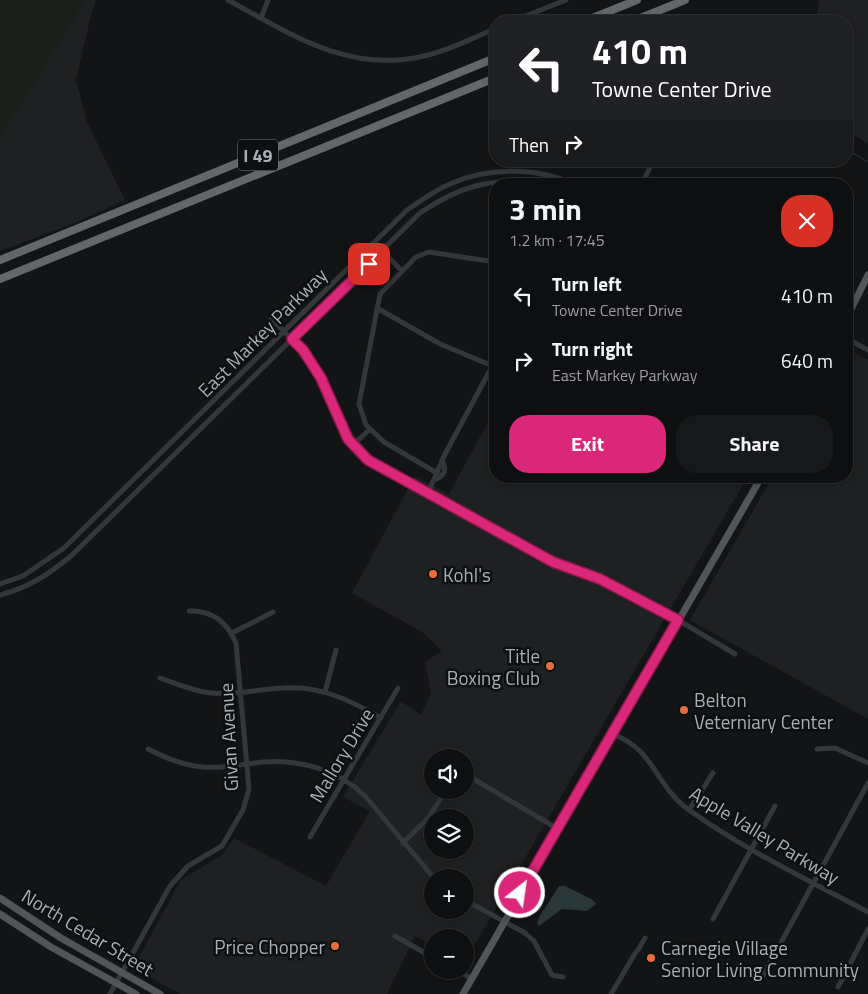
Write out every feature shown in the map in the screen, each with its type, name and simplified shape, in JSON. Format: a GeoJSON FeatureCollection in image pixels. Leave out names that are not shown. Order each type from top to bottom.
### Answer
{"type":"FeatureCollection","features":[{"type":"Feature","properties":{"kind":"highway"},"geometry":{"type":"LineString","coordinates":[[600,15],[637,0]]}},
{"type":"Feature","properties":{"kind":"highway"},"geometry":{"type":"LineString","coordinates":[[648,15],[685,0]]}},
{"type":"Feature","properties":{"kind":"highway","name":"I 49"},"geometry":{"type":"LineString","coordinates":[[0,260],[489,60]]}},
{"type":"Feature","properties":{"kind":"highway","name":"I 49"},"geometry":{"type":"LineString","coordinates":[[0,279],[489,80]]}},
{"type":"Feature","properties":{"kind":"main road"},"geometry":{"type":"LineString","coordinates":[[853,305],[868,274]]}},
{"type":"Feature","properties":{"kind":"main road"},"geometry":{"type":"LineString","coordinates":[[474,973],[758,483]]}},
{"type":"Feature","properties":{"kind":"main road","name":"North Cedar Street"},"geometry":{"type":"LineString","coordinates":[[0,898],[44,928],[160,994]]}},
{"type":"Feature","properties":{"kind":"main road","name":"North Cedar Street"},"geometry":{"type":"LineString","coordinates":[[0,914],[51,946],[136,994]]}},
{"type":"Feature","properties":{"kind":"main road"},"geometry":{"type":"LineString","coordinates":[[463,994],[470,979]]}},
{"type":"Feature","properties":{"kind":"street"},"geometry":{"type":"LineString","coordinates":[[228,0],[291,35],[329,51],[366,60],[410,59],[430,55],[489,30]]}},
{"type":"Feature","properties":{"kind":"street"},"geometry":{"type":"LineString","coordinates":[[261,18],[268,0]]}},
{"type":"Feature","properties":{"kind":"street"},"geometry":{"type":"LineString","coordinates":[[528,15],[566,0]]}},
{"type":"Feature","properties":{"kind":"street","name":"East Markey Parkway"},"geometry":{"type":"LineString","coordinates":[[0,584],[23,576],[64,548],[407,210],[450,183],[484,174],[532,172],[560,178]]}},
{"type":"Feature","properties":{"kind":"street","name":"East Markey Parkway"},"geometry":{"type":"LineString","coordinates":[[0,595],[24,588],[50,573],[72,556],[420,213],[438,200],[481,183],[489,183]]}},
{"type":"Feature","properties":{"kind":"street"},"geometry":{"type":"LineString","coordinates":[[382,251],[402,271]]}},
{"type":"Feature","properties":{"kind":"street"},"geometry":{"type":"LineString","coordinates":[[437,473],[384,442],[366,425],[359,404],[380,294],[416,257],[429,252],[489,261]]}},
{"type":"Feature","properties":{"kind":"street"},"geometry":{"type":"LineString","coordinates":[[377,308],[440,344],[489,362]]}},
{"type":"Feature","properties":{"kind":"street"},"geometry":{"type":"LineString","coordinates":[[271,319],[303,350],[321,378],[339,422],[353,445],[368,460],[553,562],[600,579],[678,620],[734,654]]}},
{"type":"Feature","properties":{"kind":"street"},"geometry":{"type":"LineString","coordinates":[[853,342],[868,350]]}},
{"type":"Feature","properties":{"kind":"street"},"geometry":{"type":"LineString","coordinates":[[428,493],[442,460],[489,373]]}},
{"type":"Feature","properties":{"kind":"street"},"geometry":{"type":"LineString","coordinates":[[353,445],[370,429]]}},
{"type":"Feature","properties":{"kind":"street"},"geometry":{"type":"LineString","coordinates":[[434,480],[444,474],[446,469],[442,460]]}},
{"type":"Feature","properties":{"kind":"street"},"geometry":{"type":"LineString","coordinates":[[189,611],[204,610],[212,614],[224,622],[232,633],[273,612]]}},
{"type":"Feature","properties":{"kind":"street","name":"Givan Avenue"},"geometry":{"type":"LineString","coordinates":[[110,994],[180,873],[213,852],[227,840],[243,810],[249,789],[248,763],[242,692],[237,652],[232,633]]}},
{"type":"Feature","properties":{"kind":"street"},"geometry":{"type":"LineString","coordinates":[[325,692],[336,650]]}},
{"type":"Feature","properties":{"kind":"street"},"geometry":{"type":"LineString","coordinates":[[160,678],[202,692],[242,692],[286,688],[325,692],[359,705],[381,718]]}},
{"type":"Feature","properties":{"kind":"street","name":"Mallory Drive"},"geometry":{"type":"LineString","coordinates":[[310,837],[398,688]]}},
{"type":"Feature","properties":{"kind":"street","name":"Apple Valley Parkway"},"geometry":{"type":"LineString","coordinates":[[612,734],[629,741],[642,752],[666,787],[689,810],[752,849],[868,912]]}},
{"type":"Feature","properties":{"kind":"street"},"geometry":{"type":"LineString","coordinates":[[817,749],[827,746],[839,749],[868,764]]}},
{"type":"Feature","properties":{"kind":"street"},"geometry":{"type":"LineString","coordinates":[[148,749],[170,760],[190,766],[211,768],[248,763],[277,762],[298,764],[344,779],[365,796],[426,869]]}},
{"type":"Feature","properties":{"kind":"street"},"geometry":{"type":"LineString","coordinates":[[689,810],[713,773]]}},
{"type":"Feature","properties":{"kind":"street"},"geometry":{"type":"LineString","coordinates":[[474,779],[558,828]]}},
{"type":"Feature","properties":{"kind":"street"},"geometry":{"type":"LineString","coordinates":[[760,981],[868,783]]}},
{"type":"Feature","properties":{"kind":"street"},"geometry":{"type":"LineString","coordinates":[[403,843],[429,817],[440,799]]}},
{"type":"Feature","properties":{"kind":"street"},"geometry":{"type":"LineString","coordinates":[[713,919],[774,806]]}},
{"type":"Feature","properties":{"kind":"street"},"geometry":{"type":"LineString","coordinates":[[474,905],[534,941],[552,975],[563,977]]}},
{"type":"Feature","properties":{"kind":"street"},"geometry":{"type":"LineString","coordinates":[[838,987],[868,929]]}},
{"type":"Feature","properties":{"kind":"street"},"geometry":{"type":"LineString","coordinates":[[395,936],[424,952]]}},
{"type":"Feature","properties":{"kind":"street"},"geometry":{"type":"LineString","coordinates":[[611,994],[645,938]]}},
{"type":"Feature","properties":{"kind":"shaded area"},"geometry":{"type":"Polygon","coordinates":[[[0,0],[85,0],[0,137],[0,0]]]}},
{"type":"Feature","properties":{"kind":"shaded area"},"geometry":{"type":"Polygon","coordinates":[[[85,0],[96,0],[76,80],[87,122],[125,200],[75,223],[0,251],[0,137],[85,0]]]}},
{"type":"Feature","properties":{"kind":"shaded area"},"geometry":{"type":"Polygon","coordinates":[[[819,0],[868,0],[868,144],[853,134],[853,15],[817,15],[819,0]]]}},
{"type":"Feature","properties":{"kind":"shaded area"},"geometry":{"type":"Polygon","coordinates":[[[853,352],[868,360],[868,719],[690,620],[769,483],[853,483],[853,352]]]}},
{"type":"Feature","properties":{"kind":"shaded area"},"geometry":{"type":"Polygon","coordinates":[[[489,420],[489,483],[744,483],[474,946],[474,929],[424,929],[424,941],[415,936],[387,994],[180,994],[133,968],[181,880],[222,855],[234,838],[326,886],[370,811],[343,797],[401,701],[421,715],[431,693],[425,662],[442,651],[422,632],[352,593],[415,476],[449,494],[489,420]]]}},
{"type":"Feature","properties":{"kind":"shaded area"},"geometry":{"type":"Polygon","coordinates":[[[559,886],[565,886],[593,900],[596,904],[587,911],[562,909],[539,926],[537,924],[539,917],[559,886]]]}},
{"type":"Feature","properties":{"kind":"waterway"},"geometry":{"type":"LineString","coordinates":[[853,153],[868,162]]}},
{"type":"Feature","properties":{"kind":"place","name":"Kohl's"},"geometry":{"type":"Point","coordinates":[433,574]}},
{"type":"Feature","properties":{"kind":"place","name":"Title Boxing Club"},"geometry":{"type":"Point","coordinates":[550,666]}},
{"type":"Feature","properties":{"kind":"place","name":"Belton Veterniary Center"},"geometry":{"type":"Point","coordinates":[684,710]}},
{"type":"Feature","properties":{"kind":"place","name":"Price Chopper"},"geometry":{"type":"Point","coordinates":[335,946]}},
{"type":"Feature","properties":{"kind":"place","name":"Carnegie Village Senior Living Community"},"geometry":{"type":"Point","coordinates":[651,958]}},
{"type":"Feature","properties":{"kind":"route"},"geometry":{"type":"LineString","coordinates":[[369,264],[292,339],[303,350],[321,378],[339,422],[348,439],[360,453],[368,460],[553,562],[600,579],[678,620],[520,893]]}}]}
